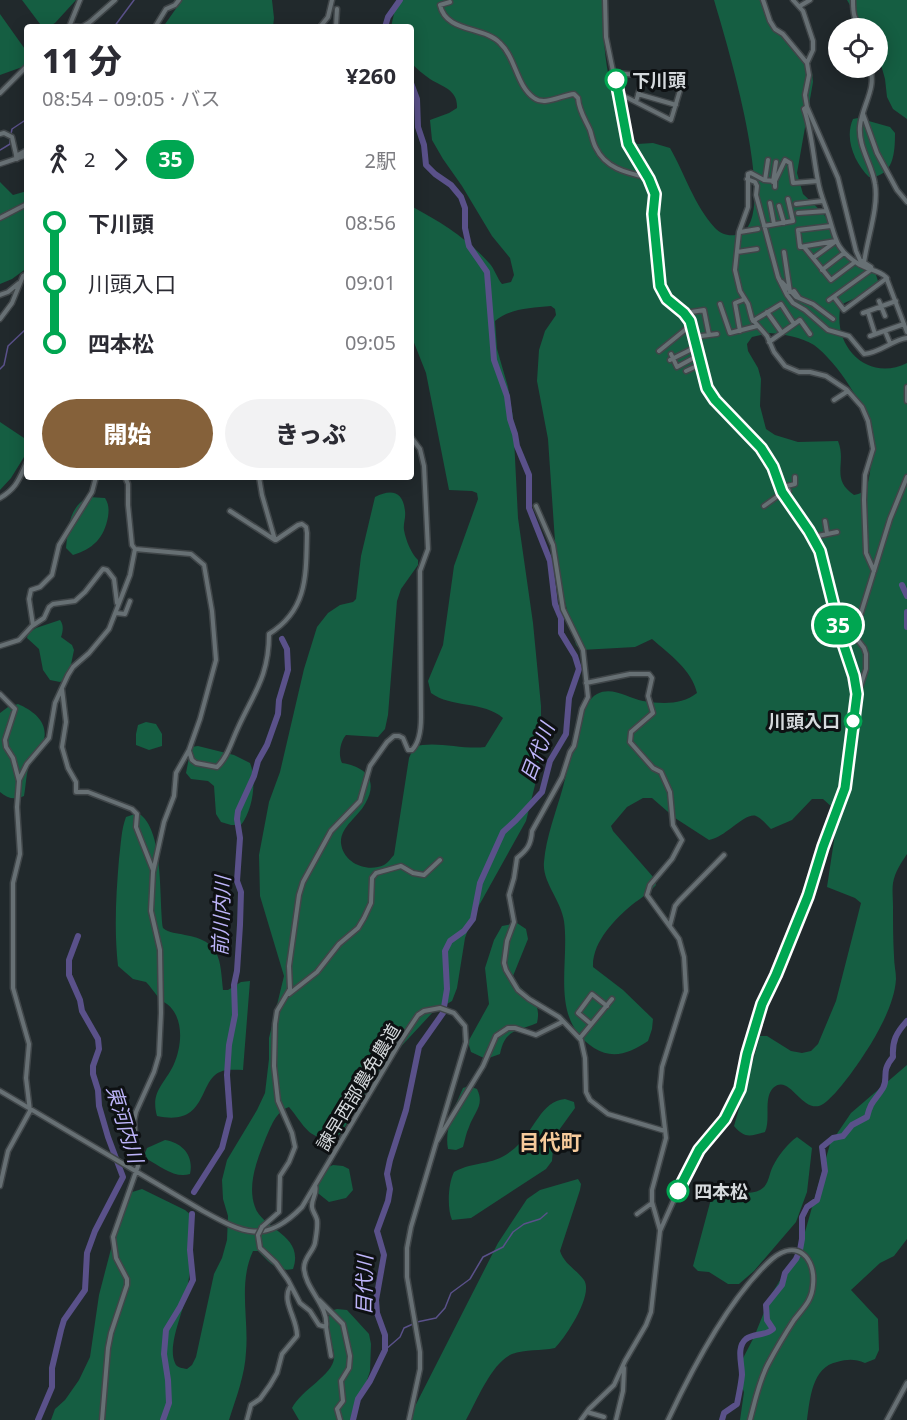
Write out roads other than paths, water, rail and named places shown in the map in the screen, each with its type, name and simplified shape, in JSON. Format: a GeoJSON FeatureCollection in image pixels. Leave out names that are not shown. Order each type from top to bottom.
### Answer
{"type":"FeatureCollection","features":[{"type":"Feature","properties":{"kind":"street"},"geometry":{"type":"LineString","coordinates":[[71,24],[80,0]]}},
{"type":"Feature","properties":{"kind":"street"},"geometry":{"type":"LineString","coordinates":[[87,24],[115,0]]}},
{"type":"Feature","properties":{"kind":"street"},"geometry":{"type":"LineString","coordinates":[[157,24],[166,9],[175,5],[179,0]]}},
{"type":"Feature","properties":{"kind":"street"},"geometry":{"type":"LineString","coordinates":[[322,24],[328,17],[332,0]]}},
{"type":"Feature","properties":{"kind":"street"},"geometry":{"type":"LineString","coordinates":[[605,0],[606,37],[628,144],[649,179],[655,194],[653,214],[660,286],[667,299],[684,313],[691,325],[703,377],[715,400],[761,448],[773,467],[783,494],[820,551],[857,694]]}},
{"type":"Feature","properties":{"kind":"street"},"geometry":{"type":"LineString","coordinates":[[763,0],[770,21],[807,63],[809,75],[805,95],[807,107],[838,178],[860,260],[872,268]]}},
{"type":"Feature","properties":{"kind":"street"},"geometry":{"type":"LineString","coordinates":[[793,0],[800,6],[813,41],[813,50],[807,63]]}},
{"type":"Feature","properties":{"kind":"street"},"geometry":{"type":"LineString","coordinates":[[800,6],[810,0]]}},
{"type":"Feature","properties":{"kind":"street"},"geometry":{"type":"LineString","coordinates":[[852,0],[854,18]]}},
{"type":"Feature","properties":{"kind":"street"},"geometry":{"type":"LineString","coordinates":[[450,2],[440,5],[443,13],[457,25],[499,42],[522,84],[534,98],[548,101],[574,94],[578,98],[579,107],[595,147],[607,163],[618,170],[649,179]]}},
{"type":"Feature","properties":{"kind":"street"},"geometry":{"type":"LineString","coordinates":[[336,24],[337,9]]}},
{"type":"Feature","properties":{"kind":"street"},"geometry":{"type":"LineString","coordinates":[[0,93],[24,69]]}},
{"type":"Feature","properties":{"kind":"street"},"geometry":{"type":"LineString","coordinates":[[615,73],[643,76],[681,87],[671,120],[619,94]]}},
{"type":"Feature","properties":{"kind":"street"},"geometry":{"type":"LineString","coordinates":[[636,102],[643,76]]}},
{"type":"Feature","properties":{"kind":"street"},"geometry":{"type":"LineString","coordinates":[[864,262],[875,187],[860,136],[872,78]]}},
{"type":"Feature","properties":{"kind":"street"},"geometry":{"type":"LineString","coordinates":[[638,94],[676,105]]}},
{"type":"Feature","properties":{"kind":"street"},"geometry":{"type":"LineString","coordinates":[[807,107],[804,111],[809,124],[818,181],[836,241],[844,253],[856,262],[863,267],[880,271],[887,278],[907,332]]}},
{"type":"Feature","properties":{"kind":"street"},"geometry":{"type":"LineString","coordinates":[[863,113],[877,153],[897,190],[907,202]]}},
{"type":"Feature","properties":{"kind":"street"},"geometry":{"type":"LineString","coordinates":[[0,134],[4,133],[12,137],[17,158]]}},
{"type":"Feature","properties":{"kind":"street"},"geometry":{"type":"LineString","coordinates":[[17,158],[24,152]]}},
{"type":"Feature","properties":{"kind":"street"},"geometry":{"type":"LineString","coordinates":[[0,164],[24,156]]}},
{"type":"Feature","properties":{"kind":"street"},"geometry":{"type":"LineString","coordinates":[[765,180],[768,160]]}},
{"type":"Feature","properties":{"kind":"street"},"geometry":{"type":"LineString","coordinates":[[774,181],[785,160],[790,163],[793,183],[818,181]]}},
{"type":"Feature","properties":{"kind":"street"},"geometry":{"type":"LineString","coordinates":[[776,162],[774,181],[776,187]]}},
{"type":"Feature","properties":{"kind":"street"},"geometry":{"type":"LineString","coordinates":[[774,181],[748,174],[748,207],[740,232],[735,270],[740,291],[753,321],[785,366],[799,372],[826,376],[848,391],[862,407],[868,420],[873,449],[865,475],[864,500],[866,553],[874,572]]}},
{"type":"Feature","properties":{"kind":"street"},"geometry":{"type":"LineString","coordinates":[[747,179],[757,186],[756,195],[778,277],[790,299],[828,330],[849,336],[864,354],[868,355],[907,338]]}},
{"type":"Feature","properties":{"kind":"street"},"geometry":{"type":"LineString","coordinates":[[764,226],[793,219],[788,199]]}},
{"type":"Feature","properties":{"kind":"street"},"geometry":{"type":"LineString","coordinates":[[796,204],[823,201]]}},
{"type":"Feature","properties":{"kind":"street"},"geometry":{"type":"LineString","coordinates":[[770,203],[774,224]]}},
{"type":"Feature","properties":{"kind":"street"},"geometry":{"type":"LineString","coordinates":[[0,218],[24,206]]}},
{"type":"Feature","properties":{"kind":"street"},"geometry":{"type":"LineString","coordinates":[[779,206],[784,223]]}},
{"type":"Feature","properties":{"kind":"street"},"geometry":{"type":"LineString","coordinates":[[798,213],[827,211]]}},
{"type":"Feature","properties":{"kind":"street"},"geometry":{"type":"LineString","coordinates":[[831,226],[798,230],[800,247],[803,246],[832,280],[856,262]]}},
{"type":"Feature","properties":{"kind":"street"},"geometry":{"type":"LineString","coordinates":[[740,232],[758,229]]}},
{"type":"Feature","properties":{"kind":"street"},"geometry":{"type":"LineString","coordinates":[[803,246],[836,241]]}},
{"type":"Feature","properties":{"kind":"street"},"geometry":{"type":"LineString","coordinates":[[813,258],[836,241]]}},
{"type":"Feature","properties":{"kind":"street"},"geometry":{"type":"LineString","coordinates":[[737,252],[758,249]]}},
{"type":"Feature","properties":{"kind":"street"},"geometry":{"type":"LineString","coordinates":[[784,252],[792,291],[790,299]]}},
{"type":"Feature","properties":{"kind":"street"},"geometry":{"type":"LineString","coordinates":[[822,270],[844,253]]}},
{"type":"Feature","properties":{"kind":"street"},"geometry":{"type":"LineString","coordinates":[[829,300],[872,268]]}},
{"type":"Feature","properties":{"kind":"street"},"geometry":{"type":"LineString","coordinates":[[0,319],[12,303],[24,276]]}},
{"type":"Feature","properties":{"kind":"street"},"geometry":{"type":"LineString","coordinates":[[834,297],[844,310],[887,278]]}},
{"type":"Feature","properties":{"kind":"street"},"geometry":{"type":"LineString","coordinates":[[781,282],[800,299],[813,304],[833,319]]}},
{"type":"Feature","properties":{"kind":"street"},"geometry":{"type":"LineString","coordinates":[[0,295],[20,283]]}},
{"type":"Feature","properties":{"kind":"street"},"geometry":{"type":"LineString","coordinates":[[740,331],[735,303],[745,299]]}},
{"type":"Feature","properties":{"kind":"street"},"geometry":{"type":"LineString","coordinates":[[875,334],[872,320],[865,312],[880,304],[896,301]]}},
{"type":"Feature","properties":{"kind":"street"},"geometry":{"type":"LineString","coordinates":[[720,304],[730,333],[757,326]]}},
{"type":"Feature","properties":{"kind":"street"},"geometry":{"type":"LineString","coordinates":[[753,321],[781,304],[794,324]]}},
{"type":"Feature","properties":{"kind":"street"},"geometry":{"type":"LineString","coordinates":[[880,304],[885,316]]}},
{"type":"Feature","properties":{"kind":"street"},"geometry":{"type":"LineString","coordinates":[[684,313],[704,310],[709,335]]}},
{"type":"Feature","properties":{"kind":"street"},"geometry":{"type":"LineString","coordinates":[[767,312],[782,333]]}},
{"type":"Feature","properties":{"kind":"street"},"geometry":{"type":"LineString","coordinates":[[770,342],[800,320],[810,334]]}},
{"type":"Feature","properties":{"kind":"street"},"geometry":{"type":"LineString","coordinates":[[870,336],[904,324]]}},
{"type":"Feature","properties":{"kind":"street"},"geometry":{"type":"LineString","coordinates":[[659,351],[691,325]]}},
{"type":"Feature","properties":{"kind":"street"},"geometry":{"type":"LineString","coordinates":[[885,331],[890,344]]}},
{"type":"Feature","properties":{"kind":"street"},"geometry":{"type":"LineString","coordinates":[[694,337],[717,334]]}},
{"type":"Feature","properties":{"kind":"street"},"geometry":{"type":"LineString","coordinates":[[696,347],[672,358],[677,367],[699,355]]}},
{"type":"Feature","properties":{"kind":"street"},"geometry":{"type":"LineString","coordinates":[[686,371],[701,364]]}},
{"type":"Feature","properties":{"kind":"street"},"geometry":{"type":"LineString","coordinates":[[907,387],[907,401]]}},
{"type":"Feature","properties":{"kind":"street"},"geometry":{"type":"LineString","coordinates":[[834,400],[848,391]]}},
{"type":"Feature","properties":{"kind":"street"},"geometry":{"type":"LineString","coordinates":[[326,1327],[319,1325],[310,1311],[296,1298],[288,1280],[276,1263],[260,1248],[258,1235],[262,1227],[279,1212],[280,1176],[295,1147],[292,1133],[278,1101],[274,1066],[277,1011],[290,989],[289,966],[296,908],[303,882],[331,831],[360,801],[370,766],[387,742],[394,736],[399,736],[408,750],[412,750],[417,744],[422,717],[420,571],[427,553],[428,526],[423,455],[414,441]]}},
{"type":"Feature","properties":{"kind":"street"},"geometry":{"type":"LineString","coordinates":[[0,498],[16,485],[24,468]]}},
{"type":"Feature","properties":{"kind":"street"},"geometry":{"type":"LineString","coordinates":[[764,506],[789,491],[787,486],[795,484],[795,477]]}},
{"type":"Feature","properties":{"kind":"street"},"geometry":{"type":"LineString","coordinates":[[581,1420],[614,1385],[646,1325],[651,1311],[660,1231],[689,1166],[725,1119],[740,1089],[747,1054],[762,1004],[808,896],[845,788],[857,694],[866,669],[866,654],[857,639],[857,626],[890,519],[907,477]]}},
{"type":"Feature","properties":{"kind":"street"},"geometry":{"type":"LineString","coordinates":[[33,626],[29,599],[31,590],[40,587],[52,575],[59,545],[92,492],[95,480]]}},
{"type":"Feature","properties":{"kind":"street"},"geometry":{"type":"LineString","coordinates":[[19,781],[27,764],[49,738],[55,703],[73,667],[89,653],[109,629],[132,568],[135,549],[132,544],[126,480]]}},
{"type":"Feature","properties":{"kind":"street"},"geometry":{"type":"LineString","coordinates":[[260,480],[276,540]]}},
{"type":"Feature","properties":{"kind":"street"},"geometry":{"type":"LineString","coordinates":[[536,506],[553,544],[563,609],[583,650],[588,697],[582,709],[574,746],[562,777],[532,831],[531,842],[527,850],[517,858],[509,895],[514,922],[507,941],[504,963],[518,990],[550,1011],[580,1038],[585,1058],[585,1092],[590,1100],[608,1114],[664,1131]]}},
{"type":"Feature","properties":{"kind":"street"},"geometry":{"type":"LineString","coordinates":[[231,511],[276,540]]}},
{"type":"Feature","properties":{"kind":"street"},"geometry":{"type":"LineString","coordinates":[[825,521],[827,533]]}},
{"type":"Feature","properties":{"kind":"street"},"geometry":{"type":"LineString","coordinates":[[189,750],[191,759],[196,763],[217,767],[224,759],[262,680],[268,660],[269,634],[282,625],[298,606],[305,576],[306,527],[302,524],[298,525],[276,540]]}},
{"type":"Feature","properties":{"kind":"street"},"geometry":{"type":"LineString","coordinates":[[813,537],[837,532]]}},
{"type":"Feature","properties":{"kind":"street"},"geometry":{"type":"LineString","coordinates":[[102,1420],[108,1348],[127,1285],[127,1279],[116,1258],[113,1237],[138,1166],[134,1121],[159,1055],[160,950],[151,911],[153,872],[164,822],[174,796],[176,773],[189,750],[200,719],[216,660],[206,572],[201,560],[191,554],[135,549]]}},
{"type":"Feature","properties":{"kind":"street"},"geometry":{"type":"LineString","coordinates":[[0,646],[19,640],[44,618],[52,604],[75,601],[103,570],[107,570],[114,579],[117,588],[117,610]]}},
{"type":"Feature","properties":{"kind":"street"},"geometry":{"type":"LineString","coordinates":[[117,610],[125,614],[130,601]]}},
{"type":"Feature","properties":{"kind":"street"},"geometry":{"type":"LineString","coordinates":[[837,617],[818,621],[820,636],[840,632]]}},
{"type":"Feature","properties":{"kind":"street"},"geometry":{"type":"LineString","coordinates":[[585,683],[630,674],[649,674],[652,678],[648,696],[652,713],[631,732],[630,742],[653,768],[661,772],[670,792],[673,825],[682,840],[672,859],[650,885],[647,895],[679,939],[684,957],[686,991],[662,1067],[660,1087],[666,1138],[652,1190],[652,1203],[660,1231]]}},
{"type":"Feature","properties":{"kind":"street"},"geometry":{"type":"LineString","coordinates":[[62,688],[66,722],[62,747],[68,768],[76,782],[76,792],[87,792],[132,809],[137,814],[136,827],[153,872]]}},
{"type":"Feature","properties":{"kind":"street"},"geometry":{"type":"LineString","coordinates":[[0,694],[15,709],[5,740],[19,781],[17,807],[20,854],[13,883],[13,988],[28,1044],[26,1078],[30,1111],[8,1151],[0,1186]]}},
{"type":"Feature","properties":{"kind":"street"},"geometry":{"type":"LineString","coordinates":[[670,925],[675,906],[724,855]]}},
{"type":"Feature","properties":{"kind":"street"},"geometry":{"type":"LineString","coordinates":[[285,996],[308,980],[326,962],[339,944],[358,928],[371,903],[371,881],[376,873],[401,866],[413,873],[424,875],[440,860]]}},
{"type":"Feature","properties":{"kind":"street"},"geometry":{"type":"LineString","coordinates":[[591,1024],[578,1013],[592,994],[607,1006]]}},
{"type":"Feature","properties":{"kind":"street"},"geometry":{"type":"LineString","coordinates":[[580,1038],[612,999]]}},
{"type":"Feature","properties":{"kind":"street","name":"諫早西部農免農道"},"geometry":{"type":"LineString","coordinates":[[0,1090],[236,1229],[249,1232],[269,1230],[287,1221],[302,1208],[413,1021],[424,1011],[433,1009],[440,1008],[454,1013],[465,1026],[466,1042],[411,1227],[407,1248],[407,1277],[417,1330],[420,1369],[409,1420]]}},
{"type":"Feature","properties":{"kind":"street"},"geometry":{"type":"LineString","coordinates":[[436,1143],[483,1066],[496,1036],[503,1030],[515,1028],[536,1035],[562,1022]]}},
{"type":"Feature","properties":{"kind":"street"},"geometry":{"type":"LineString","coordinates":[[315,1185],[312,1208],[316,1218],[316,1239],[304,1265],[305,1275],[326,1320],[331,1356]]}},
{"type":"Feature","properties":{"kind":"street"},"geometry":{"type":"LineString","coordinates":[[637,1214],[652,1203]]}},
{"type":"Feature","properties":{"kind":"street"},"geometry":{"type":"LineString","coordinates":[[668,1420],[709,1341],[740,1296],[779,1254],[789,1250],[801,1252],[812,1265],[814,1284],[809,1302],[795,1318],[768,1363],[761,1378],[750,1420]]}},
{"type":"Feature","properties":{"kind":"street"},"geometry":{"type":"LineString","coordinates":[[247,1420],[251,1405],[260,1399],[270,1385],[277,1373],[282,1354],[297,1336],[296,1323],[288,1303],[287,1293],[291,1287]]}},
{"type":"Feature","properties":{"kind":"street"},"geometry":{"type":"LineString","coordinates":[[318,1299],[343,1324],[350,1356],[349,1368],[341,1381],[342,1401],[338,1409],[340,1420]]}},
{"type":"Feature","properties":{"kind":"street"},"geometry":{"type":"LineString","coordinates":[[616,1420],[623,1391],[625,1361]]}},
{"type":"Feature","properties":{"kind":"street"},"geometry":{"type":"LineString","coordinates":[[887,1420],[907,1383]]}},
{"type":"Feature","properties":{"kind":"street"},"geometry":{"type":"LineString","coordinates":[[587,1412],[604,1417]]}},
{"type":"Feature","properties":{"kind":"waterway"},"geometry":{"type":"LineString","coordinates":[[116,24],[134,0]]}},
{"type":"Feature","properties":{"kind":"waterway","name":"目代川"},"geometry":{"type":"LineString","coordinates":[[386,24],[400,0]]}},
{"type":"Feature","properties":{"kind":"waterway","name":"目代川"},"geometry":{"type":"LineString","coordinates":[[353,1420],[358,1399],[370,1381],[385,1350],[385,1335],[377,1313],[376,1300],[384,1255],[377,1231],[388,1201],[390,1189],[387,1174],[406,1110],[419,1047],[443,1013],[447,989],[445,951],[450,941],[464,931],[473,919],[480,883],[503,832],[542,792],[550,761],[566,734],[569,698],[579,669],[575,656],[561,633],[561,618],[555,604],[550,561],[529,508],[529,475],[517,446],[507,396],[494,360],[487,272],[469,246],[465,228],[465,208],[461,197],[451,185],[426,165],[424,145],[418,127],[417,99],[414,91]]}},
{"type":"Feature","properties":{"kind":"waterway"},"geometry":{"type":"LineString","coordinates":[[11,134],[12,129],[24,121]]}},
{"type":"Feature","properties":{"kind":"waterway"},"geometry":{"type":"LineString","coordinates":[[0,150],[10,144],[10,139]]}},
{"type":"Feature","properties":{"kind":"waterway"},"geometry":{"type":"LineString","coordinates":[[0,369],[4,365],[8,346],[24,331]]}},
{"type":"Feature","properties":{"kind":"waterway"},"geometry":{"type":"LineString","coordinates":[[902,585],[907,596]]}},
{"type":"Feature","properties":{"kind":"waterway"},"geometry":{"type":"LineString","coordinates":[[907,612],[907,627]]}},
{"type":"Feature","properties":{"kind":"waterway","name":"前川内川"},"geometry":{"type":"LineString","coordinates":[[194,1192],[222,1148],[230,1117],[227,1075],[229,1045],[235,1015],[234,985],[237,971],[241,892],[237,881],[240,838],[237,819],[238,811],[278,714],[279,700],[288,670],[287,649],[282,639]]}},
{"type":"Feature","properties":{"kind":"waterway","name":"東河内川"},"geometry":{"type":"LineString","coordinates":[[38,1420],[52,1387],[52,1368],[64,1320],[85,1290],[87,1253],[95,1231],[123,1177],[108,1137],[93,1074],[93,1066],[99,1049],[98,1039],[82,1011],[80,1000],[69,975],[69,960],[78,936]]}},
{"type":"Feature","properties":{"kind":"waterway"},"geometry":{"type":"LineString","coordinates":[[722,1420],[724,1413],[737,1404],[742,1375],[740,1351],[743,1342],[749,1337],[767,1333],[773,1329],[767,1320],[766,1305],[782,1285],[785,1273],[800,1250],[802,1217],[807,1207],[817,1200],[825,1171],[822,1147],[833,1138],[843,1136],[852,1125],[867,1117],[872,1104],[885,1084],[887,1067],[893,1057],[893,1046],[900,1029],[907,1021]]}},
{"type":"Feature","properties":{"kind":"waterway"},"geometry":{"type":"LineString","coordinates":[[417,1322],[436,1318],[445,1308],[451,1293],[470,1279],[483,1257],[503,1247],[513,1232],[524,1224],[540,1219],[547,1213]]}},
{"type":"Feature","properties":{"kind":"waterway","name":"前川内川"},"geometry":{"type":"LineString","coordinates":[[163,1420],[169,1403],[164,1354],[166,1330],[193,1280],[190,1250],[192,1214]]}},
{"type":"Feature","properties":{"kind":"waterway"},"geometry":{"type":"LineString","coordinates":[[385,1350],[400,1337],[404,1328],[413,1324]]}},
{"type":"Feature","properties":{"kind":"place","name":"下川頭"},"geometry":{"type":"Point","coordinates":[616,80]}},
{"type":"Feature","properties":{"kind":"place","name":"川頭入口"},"geometry":{"type":"Point","coordinates":[853,721]}},
{"type":"Feature","properties":{"kind":"place","name":"四本松"},"geometry":{"type":"Point","coordinates":[678,1191]}},
{"type":"Feature","properties":{"kind":"district","name":"目代町"},"geometry":{"type":"Point","coordinates":[550,1142]}}]}
